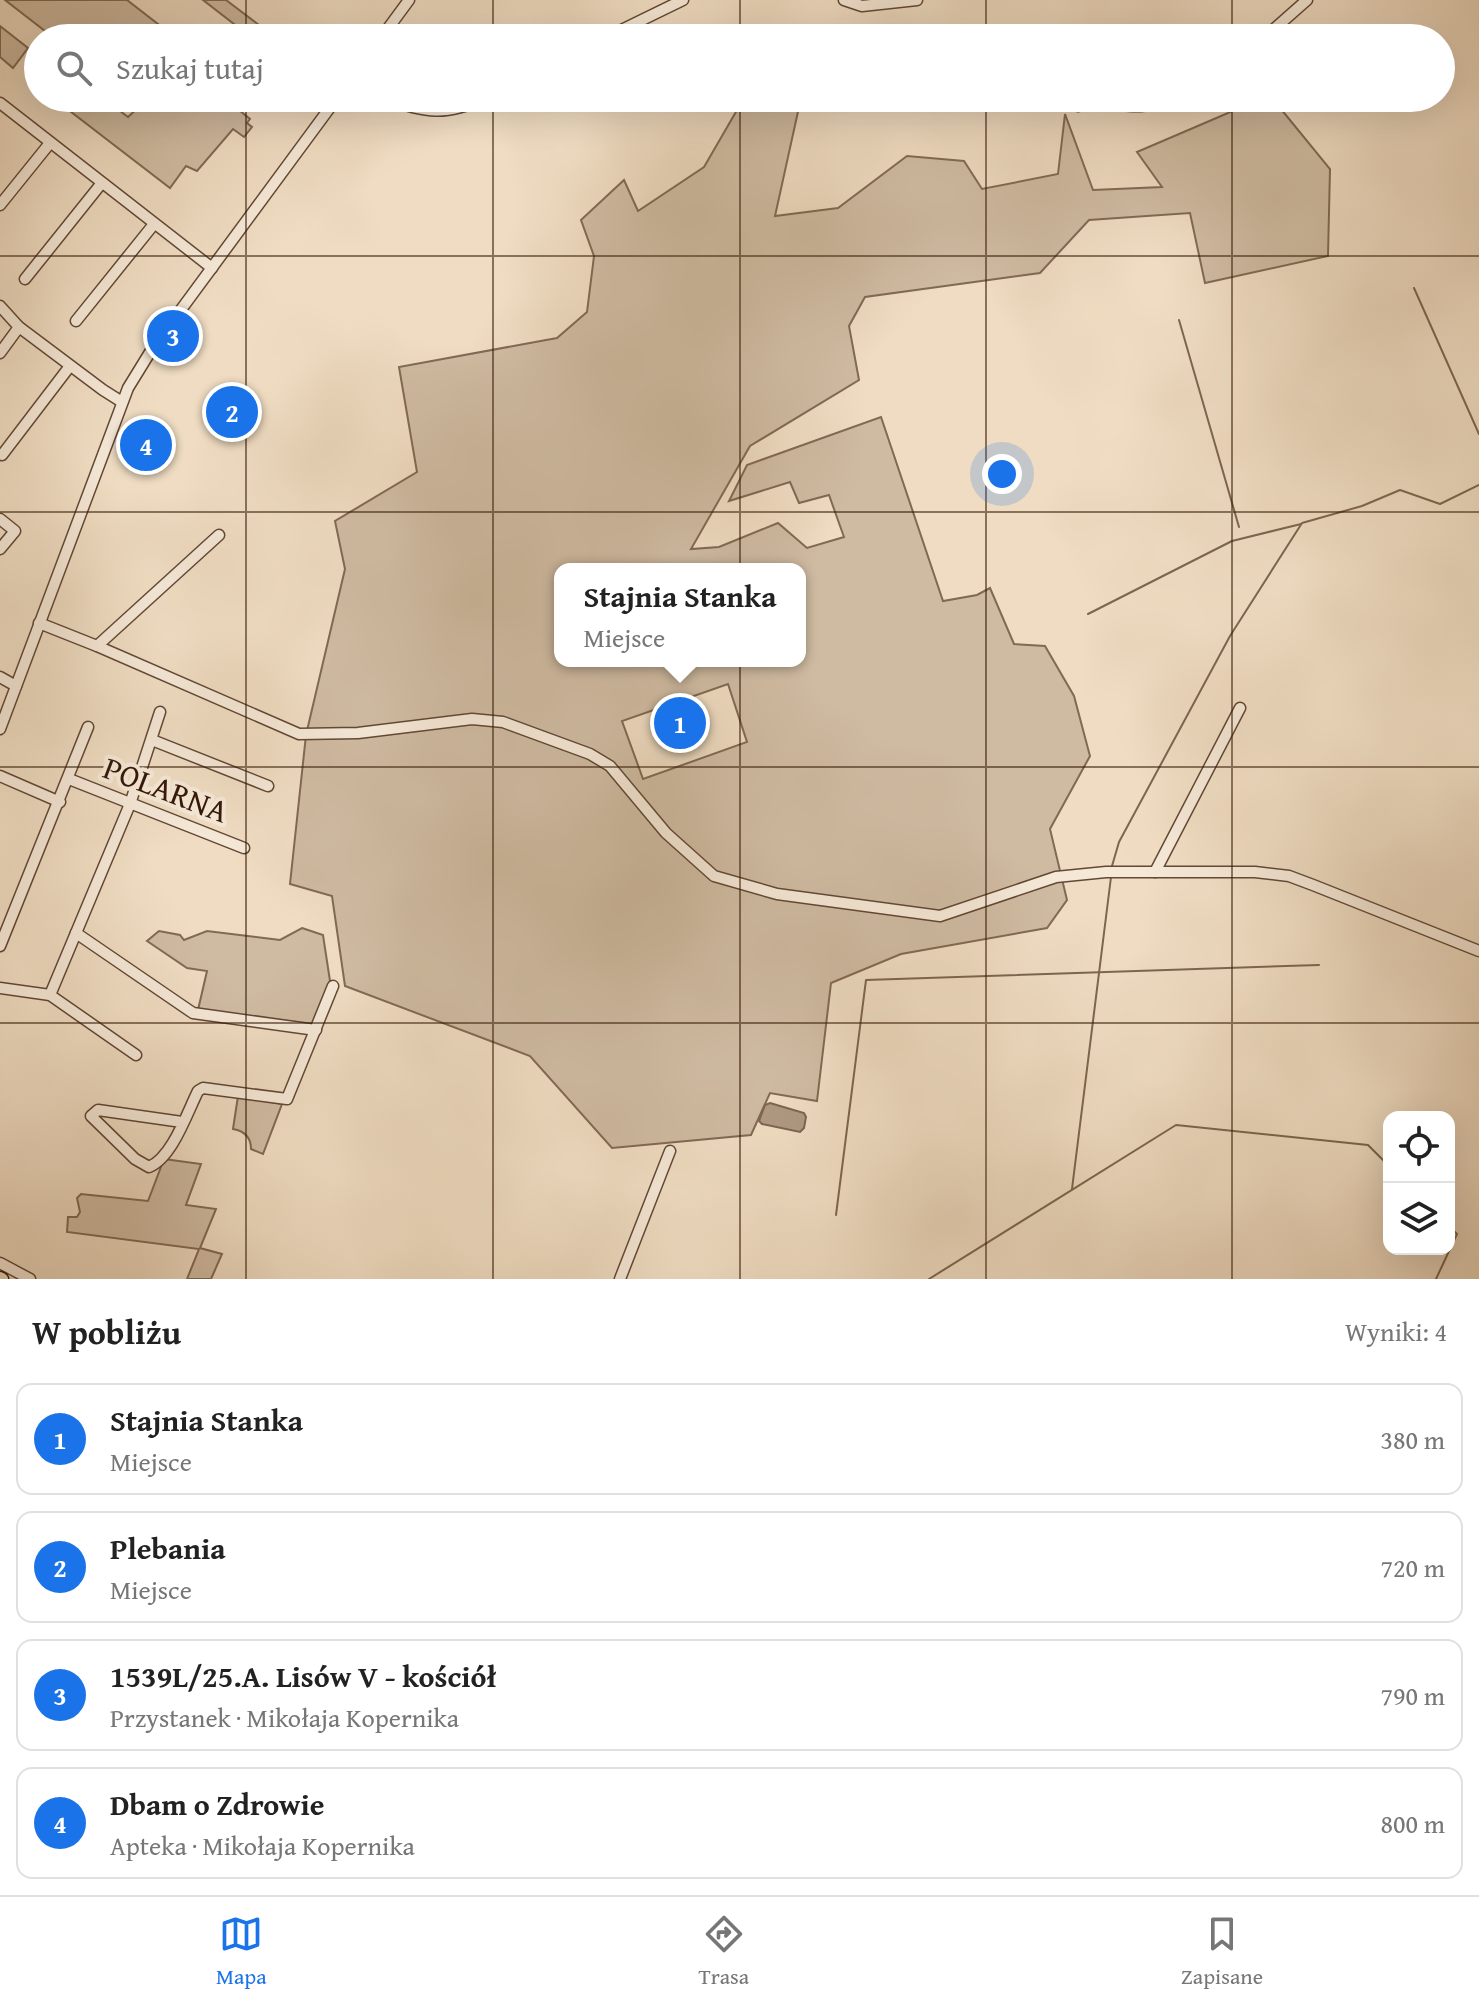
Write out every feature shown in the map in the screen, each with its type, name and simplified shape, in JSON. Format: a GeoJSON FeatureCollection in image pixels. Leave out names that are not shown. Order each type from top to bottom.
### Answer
{"type":"FeatureCollection","features":[{"type":"Feature","properties":{"kind":"street"},"geometry":{"type":"LineString","coordinates":[[391,24],[409,0]]}},
{"type":"Feature","properties":{"kind":"street"},"geometry":{"type":"LineString","coordinates":[[634,24],[683,0]]}},
{"type":"Feature","properties":{"kind":"street"},"geometry":{"type":"LineString","coordinates":[[844,0],[862,6],[917,0]]}},
{"type":"Feature","properties":{"kind":"street"},"geometry":{"type":"LineString","coordinates":[[1280,24],[1307,0]]}},
{"type":"Feature","properties":{"kind":"street"},"geometry":{"type":"LineString","coordinates":[[0,103],[212,268]]}},
{"type":"Feature","properties":{"kind":"street"},"geometry":{"type":"LineString","coordinates":[[0,729],[122,402],[142,364],[327,112]]}},
{"type":"Feature","properties":{"kind":"street"},"geometry":{"type":"LineString","coordinates":[[0,205],[50,143]]}},
{"type":"Feature","properties":{"kind":"street"},"geometry":{"type":"LineString","coordinates":[[25,279],[101,184]]}},
{"type":"Feature","properties":{"kind":"street"},"geometry":{"type":"LineString","coordinates":[[76,321],[154,224]]}},
{"type":"Feature","properties":{"kind":"street"},"geometry":{"type":"LineString","coordinates":[[0,306],[19,327],[122,402]]}},
{"type":"Feature","properties":{"kind":"street"},"geometry":{"type":"LineString","coordinates":[[0,353],[19,327]]}},
{"type":"Feature","properties":{"kind":"street"},"geometry":{"type":"LineString","coordinates":[[2,455],[70,366]]}},
{"type":"Feature","properties":{"kind":"street"},"geometry":{"type":"LineString","coordinates":[[0,519],[15,531],[0,549]]}},
{"type":"Feature","properties":{"kind":"street"},"geometry":{"type":"LineString","coordinates":[[97,646],[219,535]]}},
{"type":"Feature","properties":{"kind":"street"},"geometry":{"type":"LineString","coordinates":[[39,623],[299,734],[358,733],[486,719],[503,722],[590,754],[610,766],[666,833],[714,876],[777,894],[940,916],[1056,877],[1111,872],[1255,872],[1289,876],[1479,951]]}},
{"type":"Feature","properties":{"kind":"street"},"geometry":{"type":"LineString","coordinates":[[0,677],[16,686]]}},
{"type":"Feature","properties":{"kind":"street"},"geometry":{"type":"LineString","coordinates":[[1155,872],[1240,708]]}},
{"type":"Feature","properties":{"kind":"street"},"geometry":{"type":"LineString","coordinates":[[50,995],[130,804],[160,712]]}},
{"type":"Feature","properties":{"kind":"street"},"geometry":{"type":"LineString","coordinates":[[0,946],[88,727]]}},
{"type":"Feature","properties":{"kind":"street"},"geometry":{"type":"LineString","coordinates":[[152,740],[268,786]]}},
{"type":"Feature","properties":{"kind":"street","name":"POLARNA"},"geometry":{"type":"LineString","coordinates":[[0,776],[60,802]]}},
{"type":"Feature","properties":{"kind":"street","name":"POLARNA"},"geometry":{"type":"LineString","coordinates":[[69,779],[244,848]]}},
{"type":"Feature","properties":{"kind":"street"},"geometry":{"type":"LineString","coordinates":[[76,933],[193,1013],[316,1030]]}},
{"type":"Feature","properties":{"kind":"street"},"geometry":{"type":"LineString","coordinates":[[182,1122],[98,1110],[91,1116],[135,1159],[149,1167],[170,1147],[198,1091],[203,1088],[287,1099],[333,986]]}},
{"type":"Feature","properties":{"kind":"street"},"geometry":{"type":"LineString","coordinates":[[0,988],[50,995],[136,1055]]}},
{"type":"Feature","properties":{"kind":"street"},"geometry":{"type":"LineString","coordinates":[[620,1279],[670,1151]]}},
{"type":"Feature","properties":{"kind":"street"},"geometry":{"type":"LineString","coordinates":[[0,1263],[30,1279]]}},
{"type":"Feature","properties":{"kind":"shaded area"},"geometry":{"type":"Polygon","coordinates":[[[5,0],[127,0],[158,24],[36,24],[5,0]]]}},
{"type":"Feature","properties":{"kind":"shaded area"},"geometry":{"type":"Polygon","coordinates":[[[203,0],[226,0],[258,24],[234,24],[203,0]]]}},
{"type":"Feature","properties":{"kind":"shaded area"},"geometry":{"type":"Polygon","coordinates":[[[0,26],[24,45],[24,53],[13,68],[0,57],[0,26]]]}},
{"type":"Feature","properties":{"kind":"shaded area"},"geometry":{"type":"Polygon","coordinates":[[[71,112],[121,112],[128,117],[133,112],[241,112],[250,119],[247,123],[252,127],[244,137],[233,129],[197,171],[186,166],[170,188],[71,112]]]}},
{"type":"Feature","properties":{"kind":"shaded area"},"geometry":{"type":"Polygon","coordinates":[[[736,112],[798,112],[775,216],[838,208],[907,156],[964,161],[982,189],[1058,174],[1065,114],[1093,190],[1162,187],[1137,152],[1230,112],[1283,112],[1330,169],[1328,256],[1205,283],[1190,213],[1089,220],[1040,273],[865,297],[849,326],[859,380],[750,446],[691,549],[719,547],[778,523],[807,548],[844,537],[829,495],[799,503],[790,482],[729,501],[747,465],[881,417],[943,601],[977,595],[990,588],[1014,644],[1045,646],[1074,696],[1090,756],[1050,829],[1067,900],[1047,928],[901,954],[831,983],[817,1101],[770,1093],[751,1135],[612,1148],[530,1056],[345,986],[332,896],[290,884],[306,735],[345,569],[335,521],[417,472],[399,367],[557,338],[587,312],[594,256],[581,220],[624,180],[638,211],[704,167],[736,112]],[[728,684],[622,721],[643,779],[747,742],[728,684]]]}},
{"type":"Feature","properties":{"kind":"shaded area"},"geometry":{"type":"Polygon","coordinates":[[[302,928],[323,935],[330,981],[314,1023],[309,1025],[198,1010],[207,971],[187,968],[147,941],[159,931],[180,935],[184,940],[207,931],[280,940],[302,928]]]}},
{"type":"Feature","properties":{"kind":"shaded area"},"geometry":{"type":"Polygon","coordinates":[[[238,1096],[282,1104],[263,1154],[251,1149],[246,1135],[233,1129],[238,1096]]]}},
{"type":"Feature","properties":{"kind":"shaded area"},"geometry":{"type":"Polygon","coordinates":[[[770,1103],[804,1113],[804,1128],[800,1132],[762,1124],[759,1121],[765,1105],[770,1103]]]}},
{"type":"Feature","properties":{"kind":"shaded area"},"geometry":{"type":"Polygon","coordinates":[[[164,1159],[201,1164],[186,1205],[216,1209],[200,1248],[222,1254],[211,1279],[187,1279],[199,1249],[67,1232],[68,1217],[77,1217],[80,1212],[77,1198],[81,1194],[148,1201],[164,1159]]]}},
{"type":"Feature","properties":{"kind":"waterway"},"geometry":{"type":"LineString","coordinates":[[1414,288],[1479,434]]}},
{"type":"Feature","properties":{"kind":"waterway"},"geometry":{"type":"LineString","coordinates":[[1179,320],[1239,527]]}},
{"type":"Feature","properties":{"kind":"waterway"},"geometry":{"type":"LineString","coordinates":[[1112,866],[1119,842],[1230,636],[1302,523],[1362,506],[1400,490],[1440,504],[1479,485]]}},
{"type":"Feature","properties":{"kind":"waterway"},"geometry":{"type":"LineString","coordinates":[[1088,614],[1232,541],[1301,524]]}},
{"type":"Feature","properties":{"kind":"waterway"},"geometry":{"type":"LineString","coordinates":[[1072,1189],[1111,877]]}},
{"type":"Feature","properties":{"kind":"waterway"},"geometry":{"type":"LineString","coordinates":[[836,1215],[866,980],[1319,965]]}},
{"type":"Feature","properties":{"kind":"waterway"},"geometry":{"type":"LineString","coordinates":[[929,1279],[1176,1125],[1368,1145],[1383,1160]]}},
{"type":"Feature","properties":{"kind":"waterway"},"geometry":{"type":"LineString","coordinates":[[1455,1232],[1455,1238]]}},
{"type":"Feature","properties":{"kind":"waterway"},"geometry":{"type":"LineString","coordinates":[[1436,1279],[1447,1255]]}},
{"type":"Feature","properties":{"kind":"place","name":"1539L/25.A. Lisów V - kościół"},"geometry":{"type":"Point","coordinates":[173,336]}},
{"type":"Feature","properties":{"kind":"place","name":"Plebania"},"geometry":{"type":"Point","coordinates":[232,412]}},
{"type":"Feature","properties":{"kind":"place","name":"Dbam o Zdrowie"},"geometry":{"type":"Point","coordinates":[146,445]}},
{"type":"Feature","properties":{"kind":"place","name":"Stajnia Stanka"},"geometry":{"type":"Point","coordinates":[680,723]}}]}
